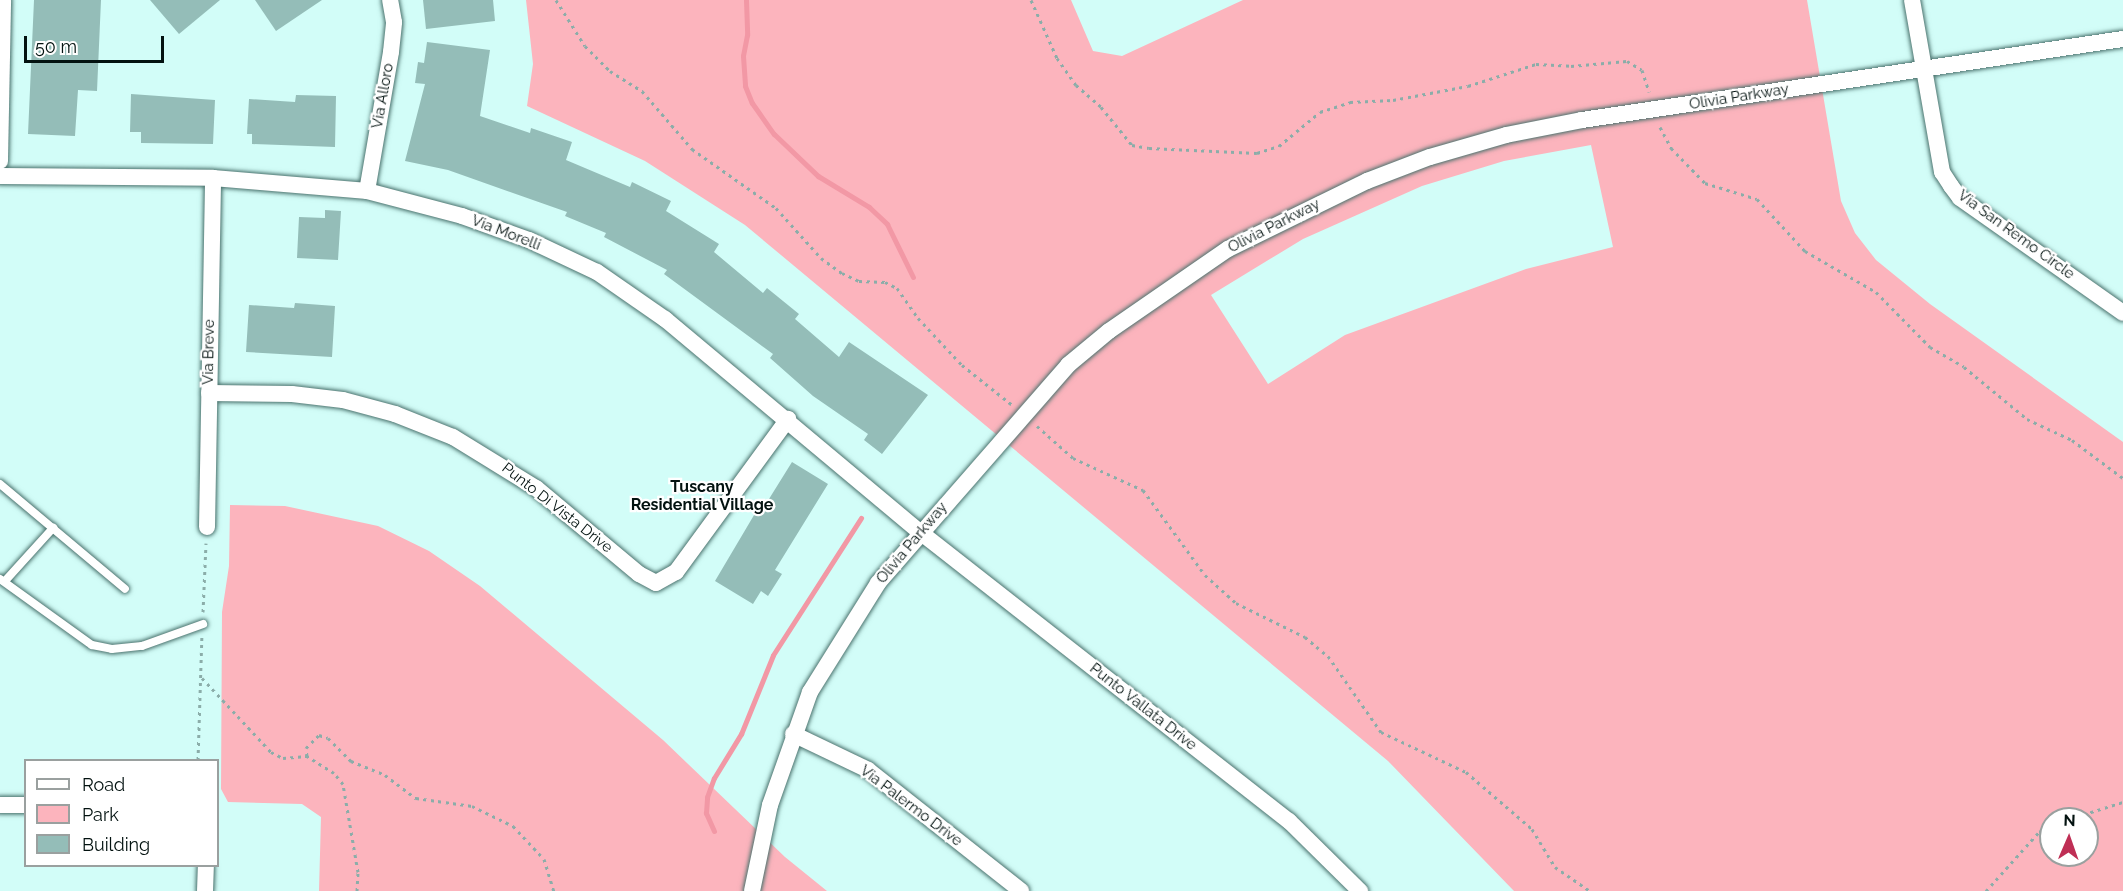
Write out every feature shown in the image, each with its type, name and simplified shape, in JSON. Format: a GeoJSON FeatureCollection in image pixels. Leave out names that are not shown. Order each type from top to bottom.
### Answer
{"type":"FeatureCollection","features":[{"type":"Feature","properties":{"kind":"street"},"geometry":{"type":"LineString","coordinates":[[0,161],[3,0]]}},
{"type":"Feature","properties":{"kind":"street","name":"Via Alloro"},"geometry":{"type":"LineString","coordinates":[[367,192],[391,52],[394,22],[390,0]]}},
{"type":"Feature","properties":{"kind":"street","name":"Via San Remo Circle"},"geometry":{"type":"LineString","coordinates":[[1912,0],[1942,172],[1955,192],[2123,313]]}},
{"type":"Feature","properties":{"kind":"street","name":"Olivia Parkway"},"geometry":{"type":"LineString","coordinates":[[752,891],[770,805],[793,734],[810,692],[846,629],[920,532],[1068,365],[1108,331],[1228,249],[1297,212],[1441,154],[1582,120],[1923,67],[2123,39]]}},
{"type":"Feature","properties":{"kind":"street","name":"Via Morelli"},"geometry":{"type":"LineString","coordinates":[[0,176],[213,178],[367,192],[462,216],[529,240],[597,272],[665,319],[788,419],[920,532]]}},
{"type":"Feature","properties":{"kind":"street","name":"Via Breve"},"geometry":{"type":"LineString","coordinates":[[207,527],[213,178]]}},
{"type":"Feature","properties":{"kind":"street","name":"Punto Di Vista Drive"},"geometry":{"type":"LineString","coordinates":[[209,393],[292,394],[343,400],[395,414],[453,437],[536,488],[639,574],[656,583],[676,572],[788,419]]}},
{"type":"Feature","properties":{"kind":"street","name":"Punto Vallata Drive"},"geometry":{"type":"LineString","coordinates":[[920,532],[1288,821],[1360,891]]}},
{"type":"Feature","properties":{"kind":"street","name":"Via Palermo Drive"},"geometry":{"type":"LineString","coordinates":[[793,734],[868,770],[1021,891]]}},
{"type":"Feature","properties":{"kind":"street"},"geometry":{"type":"LineString","coordinates":[[0,805],[24,805]]}},
{"type":"Feature","properties":{"kind":"street"},"geometry":{"type":"LineString","coordinates":[[205,891],[206,867]]}},
{"type":"Feature","properties":{"kind":"lane"},"geometry":{"type":"LineString","coordinates":[[0,484],[125,589]]}},
{"type":"Feature","properties":{"kind":"lane"},"geometry":{"type":"LineString","coordinates":[[53,528],[2,580],[92,645],[112,649],[141,646],[203,624]]}},
{"type":"Feature","properties":{"kind":"path"},"geometry":{"type":"LineString","coordinates":[[556,0],[585,46],[610,71],[642,92],[692,149],[776,208],[821,258],[842,273],[859,281],[885,282],[897,288],[918,318],[962,365],[1073,458],[1143,490],[1205,574],[1236,603],[1305,637],[1328,656],[1382,732],[1466,772],[1532,829],[1555,867],[1590,891]]}},
{"type":"Feature","properties":{"kind":"path"},"geometry":{"type":"LineString","coordinates":[[1031,0],[1057,58],[1076,85],[1101,107],[1132,145],[1149,148],[1257,153],[1279,146],[1320,112],[1350,102],[1394,100],[1468,86],[1536,64],[1571,66],[1627,61],[1637,64],[1671,148],[1705,183],[1757,199],[1805,251],[1876,292],[1930,347],[1964,367],[2027,419],[2072,440],[2123,478]]}},
{"type":"Feature","properties":{"kind":"path"},"geometry":{"type":"LineString","coordinates":[[198,759],[207,527]]}},
{"type":"Feature","properties":{"kind":"path"},"geometry":{"type":"LineString","coordinates":[[201,677],[271,752],[284,758],[307,756],[334,773],[343,784],[358,872],[357,891]]}},
{"type":"Feature","properties":{"kind":"path"},"geometry":{"type":"LineString","coordinates":[[307,756],[306,748],[319,735],[328,738],[351,761],[385,775],[416,798],[472,806],[493,815],[513,826],[537,849],[554,891]]}},
{"type":"Feature","properties":{"kind":"path"},"geometry":{"type":"LineString","coordinates":[[2099,810],[2123,802]]}},
{"type":"Feature","properties":{"kind":"path"},"geometry":{"type":"LineString","coordinates":[[1986,891],[2039,832]]}},
{"type":"Feature","properties":{"kind":"green space"},"geometry":{"type":"Polygon","coordinates":[[[526,0],[1071,0],[1093,51],[1122,56],[1243,0],[1807,0],[1841,201],[1855,233],[1876,260],[1930,304],[2123,442],[2123,891],[1514,891],[1388,761],[745,225],[645,161],[527,106],[533,64],[526,0]],[[1591,145],[1504,161],[1422,186],[1303,239],[1211,295],[1268,384],[1345,335],[1526,269],[1613,247],[1591,145]]]}},
{"type":"Feature","properties":{"kind":"green space"},"geometry":{"type":"Polygon","coordinates":[[[230,505],[285,506],[378,526],[429,551],[480,586],[663,740],[785,857],[827,891],[319,891],[321,817],[302,804],[228,802],[221,789],[222,612],[229,566],[230,505]]]}},
{"type":"Feature","properties":{"kind":"building"},"geometry":{"type":"Polygon","coordinates":[[[34,0],[101,0],[97,91],[78,90],[75,136],[28,134],[34,0]]]}},
{"type":"Feature","properties":{"kind":"building"},"geometry":{"type":"Polygon","coordinates":[[[150,0],[220,0],[179,34],[150,0]]]}},
{"type":"Feature","properties":{"kind":"building"},"geometry":{"type":"Polygon","coordinates":[[[255,0],[322,0],[276,31],[255,0]]]}},
{"type":"Feature","properties":{"kind":"building"},"geometry":{"type":"Polygon","coordinates":[[[423,0],[493,0],[495,21],[426,29],[423,0]]]}},
{"type":"Feature","properties":{"kind":"building"},"geometry":{"type":"Polygon","coordinates":[[[427,42],[490,50],[480,116],[530,133],[531,128],[572,142],[566,160],[630,187],[632,182],[671,201],[666,211],[719,244],[714,252],[763,293],[767,288],[799,314],[795,319],[839,357],[849,342],[928,395],[882,454],[864,440],[868,434],[813,396],[770,358],[773,354],[664,274],[667,270],[604,237],[606,233],[565,216],[567,212],[448,170],[405,161],[425,84],[415,83],[418,62],[424,63],[427,42]]]}},
{"type":"Feature","properties":{"kind":"building"},"geometry":{"type":"Polygon","coordinates":[[[131,94],[215,100],[213,144],[141,143],[141,132],[130,132],[131,94]]]}},
{"type":"Feature","properties":{"kind":"building"},"geometry":{"type":"Polygon","coordinates":[[[296,95],[336,96],[335,147],[252,144],[252,134],[247,134],[249,99],[295,102],[296,95]]]}},
{"type":"Feature","properties":{"kind":"building"},"geometry":{"type":"Polygon","coordinates":[[[325,210],[341,211],[338,260],[297,258],[299,217],[325,218],[325,210]]]}},
{"type":"Feature","properties":{"kind":"building"},"geometry":{"type":"Polygon","coordinates":[[[295,303],[335,306],[332,357],[246,352],[249,305],[294,308],[295,303]]]}},
{"type":"Feature","properties":{"kind":"building"},"geometry":{"type":"Polygon","coordinates":[[[792,462],[828,484],[775,570],[782,574],[768,596],[761,591],[753,604],[715,581],[760,505],[764,507],[792,462]]]}},
{"type":"Feature","properties":{"kind":"waterway"},"geometry":{"type":"LineString","coordinates":[[746,0],[747,35],[743,56],[745,86],[752,103],[774,134],[818,176],[869,207],[887,224],[913,277]]}},
{"type":"Feature","properties":{"kind":"waterway"},"geometry":{"type":"LineString","coordinates":[[714,831],[706,813],[707,797],[714,778],[741,734],[773,655],[861,518]]}},
{"type":"Feature","properties":{"kind":"district","name":"Tuscany Residential Village"},"geometry":{"type":"Point","coordinates":[702,496]}}]}
